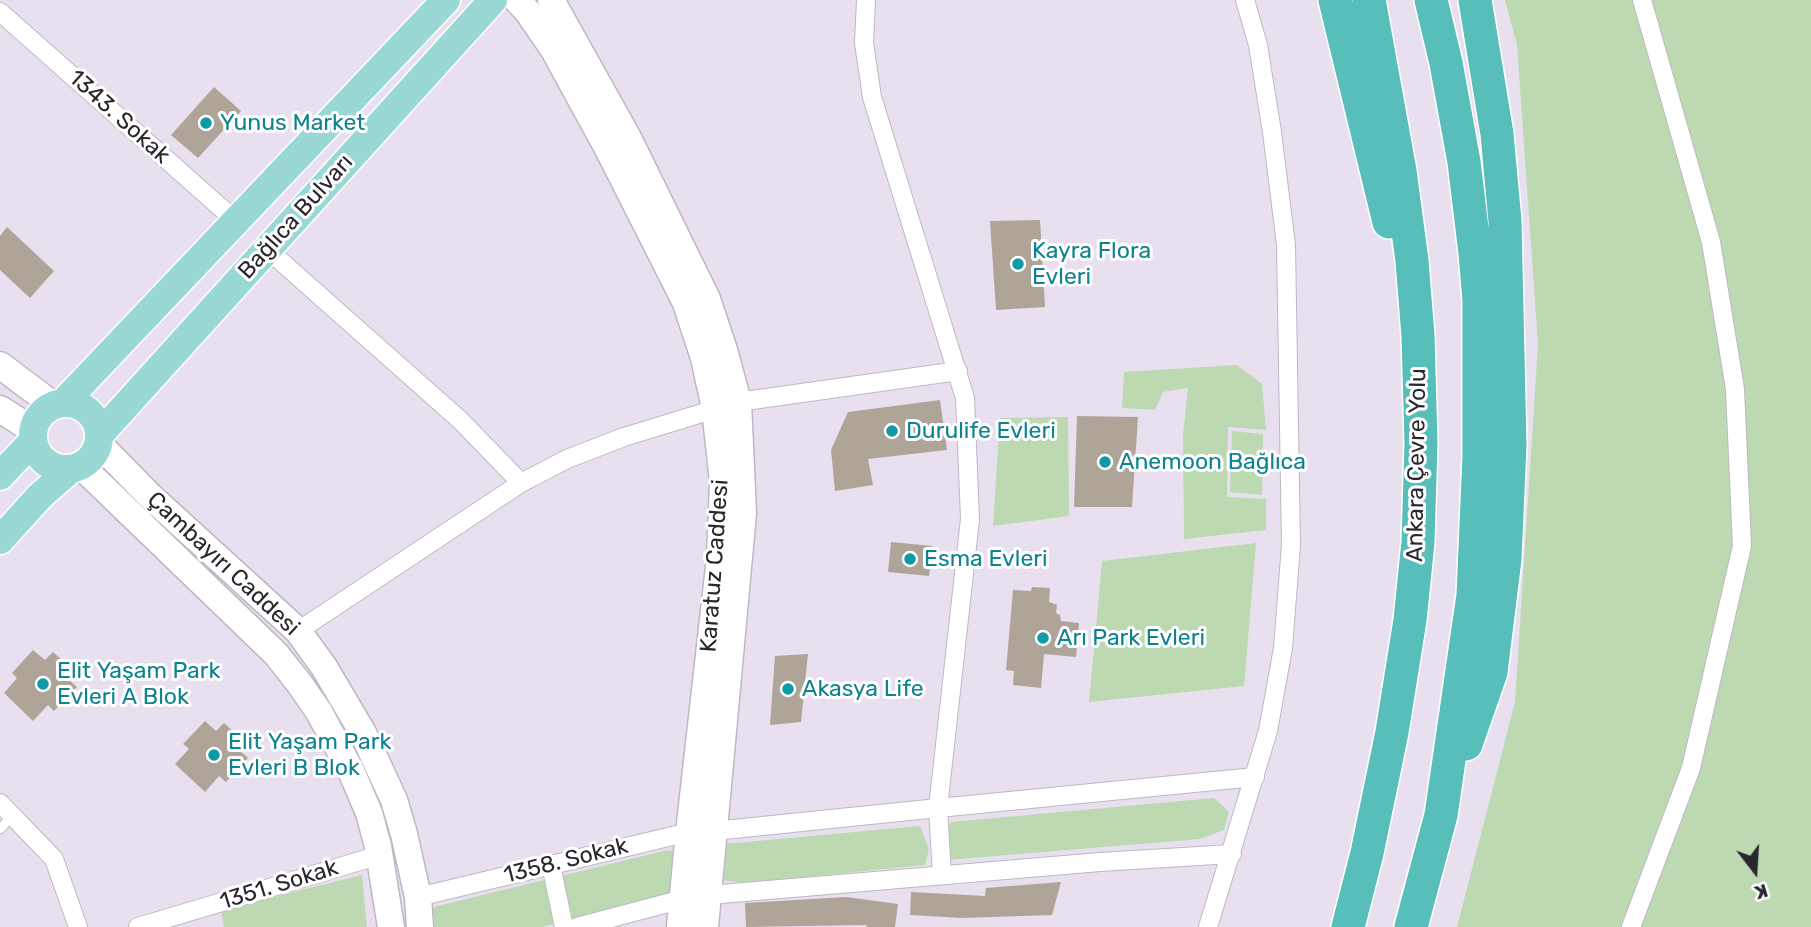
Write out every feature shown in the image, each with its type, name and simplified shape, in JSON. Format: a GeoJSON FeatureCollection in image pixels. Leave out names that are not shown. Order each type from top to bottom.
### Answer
{"type":"FeatureCollection","features":[{"type":"Feature","properties":{"kind":"highway"},"geometry":{"type":"LineString","coordinates":[[1335,0],[1361,115],[1419,336]]}},
{"type":"Feature","properties":{"kind":"highway","name":"Ankara Çevre Yolu"},"geometry":{"type":"LineString","coordinates":[[1348,927],[1367,853],[1392,732],[1410,620],[1418,542],[1421,443],[1419,336],[1400,171],[1369,0]]}},
{"type":"Feature","properties":{"kind":"highway"},"geometry":{"type":"LineString","coordinates":[[1431,0],[1446,63],[1464,162],[1479,300],[1479,456],[1473,595],[1441,815]]}},
{"type":"Feature","properties":{"kind":"highway"},"geometry":{"type":"LineString","coordinates":[[1411,927],[1441,815],[1492,673],[1505,559],[1510,458],[1506,221],[1497,134],[1475,0]]}},
{"type":"Feature","properties":{"kind":"main road","name":"Bağlıca Bulvarı"},"geometry":{"type":"LineString","coordinates":[[58,404],[237,222],[446,0]]}},
{"type":"Feature","properties":{"kind":"main road","name":"Bağlıca Bulvarı"},"geometry":{"type":"LineString","coordinates":[[99,439],[493,0]]}},
{"type":"Feature","properties":{"kind":"main road"},"geometry":{"type":"LineString","coordinates":[[0,476],[33,436],[43,411],[58,404],[84,407],[92,414],[99,439],[95,453],[40,496],[0,540]]}},
{"type":"Feature","properties":{"kind":"main road"},"geometry":{"type":"LineString","coordinates":[[33,436],[42,460],[51,466],[76,468]]}},
{"type":"Feature","properties":{"kind":"street","name":"Karatuz Caddesi"},"geometry":{"type":"LineString","coordinates":[[517,0],[554,50],[607,147],[686,303],[705,358],[726,405]]}},
{"type":"Feature","properties":{"kind":"street","name":"Karatuz Caddesi"},"geometry":{"type":"LineString","coordinates":[[551,0],[627,136],[707,299],[724,350],[726,405],[743,513],[701,832],[683,899],[680,927]]}},
{"type":"Feature","properties":{"kind":"street"},"geometry":{"type":"LineString","coordinates":[[866,0],[864,43],[872,97],[965,398],[970,519],[938,808],[942,875]]}},
{"type":"Feature","properties":{"kind":"street"},"geometry":{"type":"LineString","coordinates":[[1208,927],[1268,731],[1283,648],[1291,545],[1286,245],[1261,58],[1245,0]]}},
{"type":"Feature","properties":{"kind":"street"},"geometry":{"type":"LineString","coordinates":[[1631,927],[1691,768],[1742,546],[1735,388],[1711,242],[1642,0]]}},
{"type":"Feature","properties":{"kind":"street","name":"1343. Sokak"},"geometry":{"type":"LineString","coordinates":[[0,12],[237,222]]}},
{"type":"Feature","properties":{"kind":"street"},"geometry":{"type":"LineString","coordinates":[[267,249],[460,420],[521,483]]}},
{"type":"Feature","properties":{"kind":"street"},"geometry":{"type":"LineString","coordinates":[[0,365],[58,404]]}},
{"type":"Feature","properties":{"kind":"street"},"geometry":{"type":"LineString","coordinates":[[298,631],[521,483],[567,459],[624,437],[726,405],[958,371]]}},
{"type":"Feature","properties":{"kind":"street"},"geometry":{"type":"LineString","coordinates":[[0,409],[33,436]]}},
{"type":"Feature","properties":{"kind":"street","name":"Çambayırı Caddesi"},"geometry":{"type":"LineString","coordinates":[[99,439],[149,495],[298,631],[345,699],[382,770],[404,834],[418,897],[420,927]]}},
{"type":"Feature","properties":{"kind":"street","name":"Çambayırı Caddesi"},"geometry":{"type":"LineString","coordinates":[[76,468],[276,654],[319,712],[352,773],[369,813],[380,855],[391,927]]}},
{"type":"Feature","properties":{"kind":"street","name":"1358. Sokak"},"geometry":{"type":"LineString","coordinates":[[418,897],[701,832],[1255,777]]}},
{"type":"Feature","properties":{"kind":"street"},"geometry":{"type":"LineString","coordinates":[[6,809],[54,859],[78,927]]}},
{"type":"Feature","properties":{"kind":"street","name":"Karatuz Caddesi"},"geometry":{"type":"LineString","coordinates":[[701,832],[709,895],[705,927]]}},
{"type":"Feature","properties":{"kind":"street"},"geometry":{"type":"LineString","coordinates":[[709,895],[1232,854]]}},
{"type":"Feature","properties":{"kind":"street","name":"1351. Sokak"},"geometry":{"type":"LineString","coordinates":[[138,927],[380,855]]}},
{"type":"Feature","properties":{"kind":"street"},"geometry":{"type":"LineString","coordinates":[[551,865],[564,927]]}},
{"type":"Feature","properties":{"kind":"street"},"geometry":{"type":"LineString","coordinates":[[577,927],[683,899]]}},
{"type":"Feature","properties":{"kind":"lane"},"geometry":{"type":"LineString","coordinates":[[0,829],[6,809]]}},
{"type":"Feature","properties":{"kind":"green space"},"geometry":{"type":"Polygon","coordinates":[[[1505,0],[1811,0],[1811,927],[1457,927],[1515,702],[1538,344],[1517,45],[1505,0]]]}},
{"type":"Feature","properties":{"kind":"green space"},"geometry":{"type":"Polygon","coordinates":[[[1237,365],[1262,384],[1266,430],[1228,427],[1227,497],[1266,499],[1266,530],[1184,539],[1183,434],[1188,388],[1163,392],[1155,410],[1122,408],[1124,372],[1237,365]]]}},
{"type":"Feature","properties":{"kind":"green space"},"geometry":{"type":"Polygon","coordinates":[[[1068,417],[1069,516],[993,526],[1000,418],[1068,417]]]}},
{"type":"Feature","properties":{"kind":"green space"},"geometry":{"type":"Polygon","coordinates":[[[1232,431],[1263,434],[1262,495],[1230,492],[1232,431]]]}},
{"type":"Feature","properties":{"kind":"green space"},"geometry":{"type":"Polygon","coordinates":[[[1256,543],[1244,686],[1089,702],[1102,561],[1256,543]]]}},
{"type":"Feature","properties":{"kind":"green space"},"geometry":{"type":"Polygon","coordinates":[[[1214,798],[1229,812],[1224,830],[1200,839],[948,860],[944,839],[951,822],[1214,798]]]}},
{"type":"Feature","properties":{"kind":"green space"},"geometry":{"type":"Polygon","coordinates":[[[920,826],[929,849],[925,865],[745,883],[721,880],[724,844],[920,826]]]}},
{"type":"Feature","properties":{"kind":"green space"},"geometry":{"type":"Polygon","coordinates":[[[668,850],[681,853],[679,889],[667,897],[542,927],[435,927],[433,907],[668,850]]]}},
{"type":"Feature","properties":{"kind":"green space"},"geometry":{"type":"Polygon","coordinates":[[[362,875],[367,927],[224,927],[221,910],[362,875]]]}},
{"type":"Feature","properties":{"kind":"building","name":"Yunus Market"},"geometry":{"type":"Polygon","coordinates":[[[214,87],[241,111],[198,158],[171,135],[214,87]]]}},
{"type":"Feature","properties":{"kind":"building","name":"Kayra Flora Evleri"},"geometry":{"type":"Polygon","coordinates":[[[1040,220],[1045,307],[996,310],[990,221],[1040,220]]]}},
{"type":"Feature","properties":{"kind":"building"},"geometry":{"type":"Polygon","coordinates":[[[7,227],[54,271],[30,298],[0,270],[0,236],[7,227]]]}},
{"type":"Feature","properties":{"kind":"building","name":"Durulife Evleri"},"geometry":{"type":"Polygon","coordinates":[[[940,400],[947,450],[868,459],[873,485],[835,491],[831,450],[848,412],[940,400]]]}},
{"type":"Feature","properties":{"kind":"building","name":"Anemoon Bağlıca"},"geometry":{"type":"Polygon","coordinates":[[[1077,416],[1138,417],[1132,507],[1074,507],[1077,416]]]}},
{"type":"Feature","properties":{"kind":"building","name":"Esma Evleri"},"geometry":{"type":"Polygon","coordinates":[[[891,542],[932,546],[929,576],[888,572],[891,542]]]}},
{"type":"Feature","properties":{"kind":"building","name":"Arı Park Evleri"},"geometry":{"type":"Polygon","coordinates":[[[1032,587],[1050,588],[1049,602],[1057,605],[1056,613],[1060,615],[1061,621],[1079,623],[1076,657],[1044,654],[1041,688],[1013,685],[1014,671],[1006,670],[1013,590],[1031,591],[1032,587]]]}},
{"type":"Feature","properties":{"kind":"building","name":"Elit Yaşam Park Evleri A Blok"},"geometry":{"type":"Polygon","coordinates":[[[33,650],[45,660],[53,652],[76,673],[69,680],[77,687],[54,711],[48,705],[33,721],[4,693],[17,678],[12,673],[33,650]]]}},
{"type":"Feature","properties":{"kind":"building","name":"Akasya Life"},"geometry":{"type":"Polygon","coordinates":[[[808,654],[801,722],[770,725],[775,656],[808,654]]]}},
{"type":"Feature","properties":{"kind":"building","name":"Elit Yaşam Park Evleri B Blok"},"geometry":{"type":"Polygon","coordinates":[[[205,721],[216,731],[224,723],[247,744],[240,751],[248,758],[226,782],[219,776],[205,792],[175,764],[189,749],[183,744],[205,721]]]}},
{"type":"Feature","properties":{"kind":"building"},"geometry":{"type":"Polygon","coordinates":[[[1061,882],[1052,915],[962,918],[910,915],[911,892],[985,896],[986,888],[1061,882]]]}},
{"type":"Feature","properties":{"kind":"building"},"geometry":{"type":"Polygon","coordinates":[[[846,897],[898,904],[895,927],[746,927],[745,903],[846,897]]]}},
{"type":"Feature","properties":{"kind":"place","name":"Yunus Market"},"geometry":{"type":"Point","coordinates":[206,123]}},
{"type":"Feature","properties":{"kind":"place","name":"Kayra Flora Evleri"},"geometry":{"type":"Point","coordinates":[1018,264]}},
{"type":"Feature","properties":{"kind":"place","name":"Durulife Evleri"},"geometry":{"type":"Point","coordinates":[892,431]}},
{"type":"Feature","properties":{"kind":"place","name":"Anemoon Bağlıca"},"geometry":{"type":"Point","coordinates":[1105,462]}},
{"type":"Feature","properties":{"kind":"place","name":"Esma Evleri"},"geometry":{"type":"Point","coordinates":[910,559]}},
{"type":"Feature","properties":{"kind":"place","name":"Arı Park Evleri"},"geometry":{"type":"Point","coordinates":[1043,638]}},
{"type":"Feature","properties":{"kind":"place","name":"Elit Yaşam Park Evleri A Blok"},"geometry":{"type":"Point","coordinates":[43,684]}},
{"type":"Feature","properties":{"kind":"place","name":"Akasya Life"},"geometry":{"type":"Point","coordinates":[788,689]}},
{"type":"Feature","properties":{"kind":"place","name":"Elit Yaşam Park Evleri B Blok"},"geometry":{"type":"Point","coordinates":[214,755]}}]}
